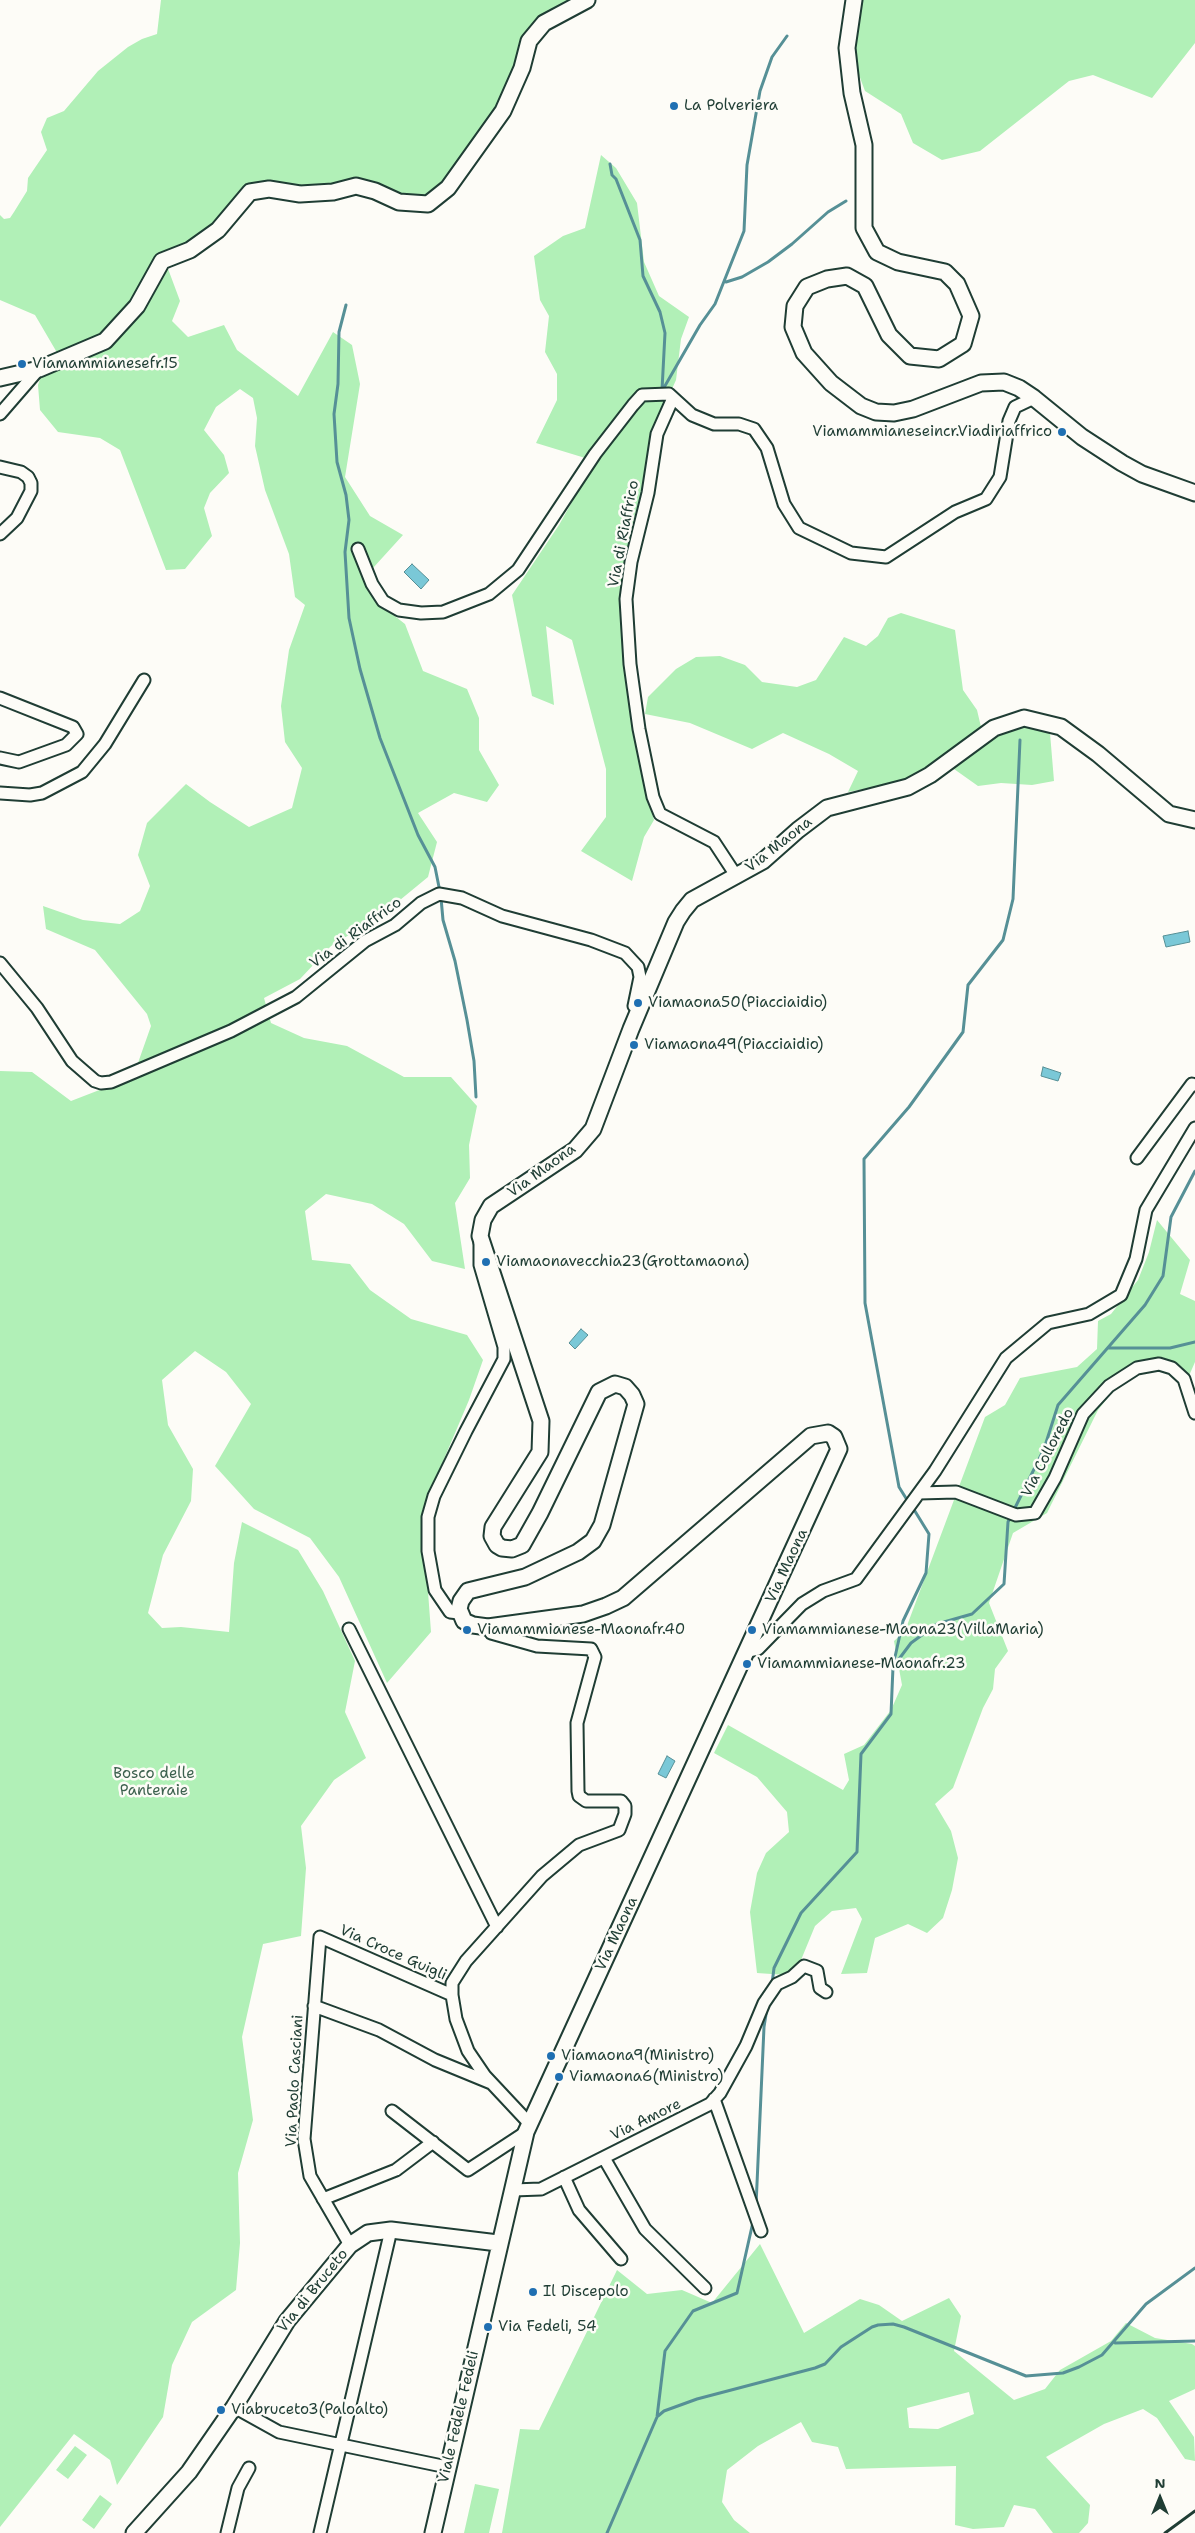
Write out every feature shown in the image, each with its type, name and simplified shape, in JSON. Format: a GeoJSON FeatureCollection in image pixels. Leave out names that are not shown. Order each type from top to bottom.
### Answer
{"type":"FeatureCollection","features":[{"type":"Feature","properties":{"kind":"main road"},"geometry":{"type":"LineString","coordinates":[[0,378],[39,369],[105,341],[137,306],[162,261],[190,250],[218,230],[250,192],[269,189],[300,194],[333,192],[356,186],[399,202],[428,204],[448,188],[503,110],[522,68],[529,41],[544,23],[586,0]]}},
{"type":"Feature","properties":{"kind":"main road"},"geometry":{"type":"LineString","coordinates":[[854,0],[847,48],[852,93],[864,146],[864,228],[877,252],[898,262],[945,272],[957,284],[971,316],[963,344],[939,359],[910,356],[889,335],[865,286],[847,276],[827,279],[807,287],[795,306],[793,327],[804,353],[831,383],[861,406],[876,412],[894,413],[914,409],[981,384],[1004,382],[1019,388],[1034,398],[1082,437],[1122,463],[1142,474],[1195,492]]}},
{"type":"Feature","properties":{"kind":"main road","name":"Via Maona"},"geometry":{"type":"LineString","coordinates":[[480,1236],[483,1220],[491,1206],[575,1150],[593,1129],[631,1029],[676,922],[683,910],[692,900],[763,862],[798,830],[827,808],[908,787],[930,775],[994,728],[1024,718],[1062,727],[1098,754],[1169,814],[1195,820]]}},
{"type":"Feature","properties":{"kind":"main road"},"geometry":{"type":"LineString","coordinates":[[459,1613],[461,1601],[468,1591],[525,1578],[578,1552],[593,1542],[602,1525],[636,1404],[632,1395],[625,1387],[615,1384],[599,1392],[540,1513],[522,1545],[512,1549],[502,1548],[497,1545],[492,1536],[494,1527],[540,1452],[541,1421],[480,1236]]}},
{"type":"Feature","properties":{"kind":"main road","name":"Via Maona"},"geometry":{"type":"LineString","coordinates":[[459,1613],[469,1624],[488,1626],[583,1614],[623,1598],[811,1436],[828,1432],[836,1440],[839,1449],[837,1456],[528,2127],[498,2243]]}},
{"type":"Feature","properties":{"kind":"main road","name":"Via di Bruceto"},"geometry":{"type":"LineString","coordinates":[[134,2533],[189,2472],[234,2407],[286,2321],[350,2245],[368,2234],[391,2230],[498,2243]]}},
{"type":"Feature","properties":{"kind":"main road","name":"Viale Fedele Fedeli"},"geometry":{"type":"LineString","coordinates":[[433,2533],[498,2243]]}},
{"type":"Feature","properties":{"kind":"street"},"geometry":{"type":"LineString","coordinates":[[0,414],[39,369]]}},
{"type":"Feature","properties":{"kind":"street"},"geometry":{"type":"LineString","coordinates":[[358,549],[372,584],[383,601],[399,610],[421,613],[443,612],[489,594],[518,570],[595,454],[632,405],[642,395],[669,394],[692,415],[714,424],[739,424],[754,429],[767,448],[784,504],[799,528],[851,553],[886,557],[955,512],[986,499],[1000,477],[1009,421],[1015,408],[1034,398]]}},
{"type":"Feature","properties":{"kind":"street","name":"Via di Riaffrico"},"geometry":{"type":"LineString","coordinates":[[673,398],[657,434],[648,493],[631,562],[626,599],[630,664],[639,729],[653,796],[660,814],[714,842],[737,877]]}},
{"type":"Feature","properties":{"kind":"street"},"geometry":{"type":"LineString","coordinates":[[0,467],[21,472],[28,477],[31,483],[31,491],[17,518],[0,534]]}},
{"type":"Feature","properties":{"kind":"street"},"geometry":{"type":"LineString","coordinates":[[0,793],[30,795],[42,793],[82,772],[105,744],[144,680]]}},
{"type":"Feature","properties":{"kind":"street"},"geometry":{"type":"LineString","coordinates":[[0,698],[73,727],[77,734],[66,745],[19,762],[0,758]]}},
{"type":"Feature","properties":{"kind":"street","name":"Via di Riaffrico"},"geometry":{"type":"LineString","coordinates":[[0,963],[37,1008],[72,1061],[89,1077],[102,1083],[111,1082],[231,1031],[296,997],[365,941],[395,925],[421,903],[439,894],[462,898],[502,916],[591,940],[625,953],[638,967],[640,977],[631,1016],[631,1029]]}},
{"type":"Feature","properties":{"kind":"street"},"geometry":{"type":"LineString","coordinates":[[1136,1158],[1192,1084],[1195,1085]]}},
{"type":"Feature","properties":{"kind":"street"},"geometry":{"type":"LineString","coordinates":[[748,1651],[758,1648],[802,1604],[823,1591],[856,1580],[919,1492],[1006,1358],[1048,1323],[1089,1314],[1121,1295],[1136,1259],[1146,1210],[1195,1128]]}},
{"type":"Feature","properties":{"kind":"street","name":"Via Maona"},"geometry":{"type":"LineString","coordinates":[[459,1613],[450,1612],[435,1590],[428,1551],[428,1517],[434,1496],[504,1359],[504,1347],[480,1266],[480,1236]]}},
{"type":"Feature","properties":{"kind":"street","name":"Via Colloredo"},"geometry":{"type":"LineString","coordinates":[[919,1492],[956,1492],[1016,1515],[1035,1513],[1055,1478],[1083,1414],[1109,1386],[1137,1368],[1159,1364],[1172,1368],[1184,1379],[1195,1412]]}},
{"type":"Feature","properties":{"kind":"street"},"geometry":{"type":"LineString","coordinates":[[452,1995],[455,1977],[496,1927],[542,1876],[578,1845],[620,1830],[625,1819],[624,1803],[619,1800],[590,1802],[583,1800],[578,1790],[577,1723],[594,1657],[592,1649],[537,1646],[491,1633],[488,1626]]}},
{"type":"Feature","properties":{"kind":"street"},"geometry":{"type":"LineString","coordinates":[[349,1630],[496,1927]]}},
{"type":"Feature","properties":{"kind":"street","name":"Via Croce Guigli"},"geometry":{"type":"LineString","coordinates":[[320,1937],[452,1995],[456,2019],[468,2050],[528,2127]]}},
{"type":"Feature","properties":{"kind":"street","name":"Via Paolo Casciani"},"geometry":{"type":"LineString","coordinates":[[320,1937],[304,2139],[310,2176],[350,2245]]}},
{"type":"Feature","properties":{"kind":"street","name":"Via Amore"},"geometry":{"type":"LineString","coordinates":[[513,2190],[541,2189],[710,2104],[724,2085],[746,2046],[764,2003],[777,1984],[792,1977],[804,1966],[817,1971],[820,1988],[826,1992]]}},
{"type":"Feature","properties":{"kind":"street"},"geometry":{"type":"LineString","coordinates":[[314,2006],[379,2030],[442,2063],[493,2084]]}},
{"type":"Feature","properties":{"kind":"street"},"geometry":{"type":"LineString","coordinates":[[714,2099],[762,2231]]}},
{"type":"Feature","properties":{"kind":"street"},"geometry":{"type":"LineString","coordinates":[[392,2111],[468,2170],[528,2127]]}},
{"type":"Feature","properties":{"kind":"street"},"geometry":{"type":"LineString","coordinates":[[323,2199],[396,2170],[434,2142]]}},
{"type":"Feature","properties":{"kind":"street"},"geometry":{"type":"LineString","coordinates":[[604,2158],[645,2229],[704,2288]]}},
{"type":"Feature","properties":{"kind":"street"},"geometry":{"type":"LineString","coordinates":[[564,2177],[579,2210],[621,2259]]}},
{"type":"Feature","properties":{"kind":"street"},"geometry":{"type":"LineString","coordinates":[[320,2533],[391,2230]]}},
{"type":"Feature","properties":{"kind":"street"},"geometry":{"type":"LineString","coordinates":[[234,2407],[279,2432],[447,2467]]}},
{"type":"Feature","properties":{"kind":"street"},"geometry":{"type":"LineString","coordinates":[[227,2533],[238,2488],[248,2468]]}},
{"type":"Feature","properties":{"kind":"green space"},"geometry":{"type":"Polygon","coordinates":[[[161,0],[577,0],[531,27],[507,93],[441,189],[420,199],[265,184],[205,234],[170,249],[152,266],[126,311],[99,336],[59,356],[35,315],[0,300],[0,215],[4,219],[10,218],[27,191],[28,178],[47,150],[41,132],[47,118],[64,111],[98,71],[128,47],[142,39],[157,34],[161,0]]]}},
{"type":"Feature","properties":{"kind":"green space"},"geometry":{"type":"Polygon","coordinates":[[[863,0],[1195,0],[1195,43],[1152,98],[1093,75],[1069,81],[980,151],[942,160],[913,143],[901,114],[865,91],[856,67],[854,42],[857,12],[863,0]]]}},
{"type":"Feature","properties":{"kind":"green space"},"geometry":{"type":"Polygon","coordinates":[[[601,155],[616,168],[637,203],[644,262],[659,296],[689,317],[681,339],[676,380],[658,420],[630,533],[623,583],[626,671],[641,773],[654,820],[644,837],[632,881],[581,851],[606,817],[606,769],[572,640],[546,626],[554,705],[532,696],[512,595],[559,525],[595,461],[536,443],[557,400],[557,374],[545,352],[549,316],[540,300],[534,256],[563,236],[585,228],[601,155]]]}},
{"type":"Feature","properties":{"kind":"green space","name":"Bosco delle Panteraie"},"geometry":{"type":"Polygon","coordinates":[[[167,266],[180,301],[172,321],[188,337],[224,325],[237,350],[298,396],[333,332],[352,345],[360,384],[345,477],[370,516],[403,535],[363,579],[378,603],[405,624],[423,671],[467,689],[479,718],[479,750],[499,785],[487,802],[454,793],[418,813],[437,842],[428,877],[383,914],[331,946],[300,979],[264,998],[271,1023],[304,1038],[347,1046],[404,1077],[451,1077],[477,1106],[469,1145],[470,1178],[455,1203],[465,1269],[432,1261],[404,1224],[372,1204],[326,1194],[305,1211],[312,1260],[350,1264],[370,1290],[411,1319],[467,1335],[483,1360],[469,1400],[422,1511],[431,1632],[387,1683],[339,1577],[310,1538],[254,1509],[215,1466],[251,1404],[226,1372],[195,1351],[162,1380],[168,1425],[193,1469],[191,1501],[163,1555],[148,1613],[162,1628],[181,1627],[229,1632],[234,1563],[242,1522],[298,1550],[323,1591],[355,1661],[345,1712],[366,1758],[334,1780],[301,1826],[306,1868],[301,1936],[263,1944],[242,2037],[253,2120],[238,2173],[240,2243],[236,2290],[192,2322],[172,2365],[163,2417],[117,2485],[110,2460],[74,2434],[0,2527],[0,1071],[32,1072],[71,1101],[133,1077],[151,1026],[147,1014],[95,950],[46,929],[43,906],[83,920],[120,924],[140,911],[150,886],[138,855],[147,823],[186,784],[249,827],[292,808],[302,768],[285,742],[281,706],[289,650],[305,605],[295,597],[289,554],[265,490],[255,446],[257,418],[253,398],[240,389],[216,407],[204,430],[224,455],[229,473],[210,493],[204,508],[212,536],[185,569],[166,570],[120,450],[100,438],[58,432],[40,410],[38,385],[42,373],[111,341],[167,266]]]}},
{"type":"Feature","properties":{"kind":"green space"},"geometry":{"type":"Polygon","coordinates":[[[901,613],[955,630],[963,690],[977,710],[981,727],[1001,733],[1029,726],[1050,733],[1054,781],[1032,785],[1001,783],[978,786],[954,769],[944,774],[848,792],[858,771],[829,754],[783,733],[752,749],[690,723],[645,714],[648,697],[676,669],[696,657],[720,656],[745,665],[762,682],[797,687],[816,680],[844,637],[866,646],[878,636],[888,618],[901,613]]]}},
{"type":"Feature","properties":{"kind":"green space"},"geometry":{"type":"Polygon","coordinates":[[[1157,1220],[1190,1260],[1180,1294],[1195,1301],[1195,1362],[1188,1378],[1170,1371],[1147,1370],[1123,1379],[1098,1410],[1047,1513],[1013,1533],[989,1603],[1008,1651],[995,1669],[993,1689],[983,1708],[953,1788],[935,1804],[951,1831],[958,1858],[952,1890],[943,1918],[927,1933],[908,1924],[875,1938],[867,1973],[841,1974],[862,1919],[856,1908],[832,1911],[815,1926],[801,1960],[786,1975],[757,1973],[750,1912],[757,1873],[766,1853],[789,1832],[787,1812],[757,1777],[714,1753],[728,1725],[843,1790],[849,1780],[844,1754],[864,1745],[891,1710],[902,1685],[894,1641],[905,1631],[985,1417],[1005,1405],[1020,1378],[1077,1367],[1097,1349],[1098,1321],[1111,1314],[1138,1280],[1149,1252],[1157,1220]]]}},
{"type":"Feature","properties":{"kind":"green space"},"geometry":{"type":"Polygon","coordinates":[[[760,2244],[804,2333],[860,2299],[879,2305],[902,2321],[949,2298],[961,2316],[954,2351],[1014,2400],[1045,2389],[1060,2370],[1111,2341],[1126,2323],[1155,2338],[1192,2344],[1195,2346],[1195,2389],[1169,2401],[1194,2437],[1195,2461],[1185,2459],[1157,2418],[1143,2409],[1104,2424],[1046,2457],[1090,2505],[1088,2523],[1079,2533],[1053,2533],[1035,2509],[1014,2505],[1004,2527],[973,2529],[955,2525],[956,2466],[846,2469],[838,2447],[812,2442],[801,2422],[758,2446],[727,2470],[722,2502],[734,2520],[750,2533],[502,2533],[520,2429],[539,2430],[617,2270],[647,2294],[682,2290],[712,2303],[760,2244]],[[969,2392],[907,2408],[909,2428],[938,2429],[974,2414],[969,2392]]]}},
{"type":"Feature","properties":{"kind":"green space"},"geometry":{"type":"Polygon","coordinates":[[[75,2446],[87,2455],[68,2479],[56,2470],[75,2446]]]}},
{"type":"Feature","properties":{"kind":"green space"},"geometry":{"type":"Polygon","coordinates":[[[475,2484],[499,2489],[489,2533],[464,2533],[475,2484]]]}},
{"type":"Feature","properties":{"kind":"green space"},"geometry":{"type":"Polygon","coordinates":[[[100,2495],[112,2504],[94,2529],[82,2520],[100,2495]]]}},
{"type":"Feature","properties":{"kind":"water"},"geometry":{"type":"Polygon","coordinates":[[[412,564],[429,580],[421,589],[404,572],[412,564]]]}},
{"type":"Feature","properties":{"kind":"water"},"geometry":{"type":"Polygon","coordinates":[[[1188,931],[1190,942],[1166,947],[1163,936],[1188,931]]]}},
{"type":"Feature","properties":{"kind":"water"},"geometry":{"type":"Polygon","coordinates":[[[1043,1067],[1061,1073],[1058,1081],[1041,1076],[1043,1067]]]}},
{"type":"Feature","properties":{"kind":"water"},"geometry":{"type":"Polygon","coordinates":[[[581,1329],[588,1335],[575,1349],[569,1343],[581,1329]]]}},
{"type":"Feature","properties":{"kind":"water"},"geometry":{"type":"Polygon","coordinates":[[[667,1756],[675,1761],[666,1778],[658,1774],[667,1756]]]}},
{"type":"Feature","properties":{"kind":"waterway"},"geometry":{"type":"LineString","coordinates":[[662,391],[700,325],[715,304],[744,231],[747,165],[760,91],[772,57],[787,36]]}},
{"type":"Feature","properties":{"kind":"waterway"},"geometry":{"type":"LineString","coordinates":[[610,164],[612,175],[616,179],[640,240],[643,276],[660,312],[665,333],[662,390]]}},
{"type":"Feature","properties":{"kind":"waterway"},"geometry":{"type":"LineString","coordinates":[[726,282],[742,277],[768,262],[792,244],[828,212],[846,201]]}},
{"type":"Feature","properties":{"kind":"waterway"},"geometry":{"type":"LineString","coordinates":[[346,305],[339,332],[338,384],[334,414],[337,462],[346,495],[349,520],[345,552],[349,618],[360,669],[380,738],[418,835],[435,867],[440,892]]}},
{"type":"Feature","properties":{"kind":"waterway"},"geometry":{"type":"LineString","coordinates":[[909,1503],[899,1487],[865,1303],[864,1159],[909,1107],[963,1032],[968,985],[1003,940],[1013,899],[1020,740]]}},
{"type":"Feature","properties":{"kind":"waterway"},"geometry":{"type":"LineString","coordinates":[[441,898],[443,920],[455,961],[467,1020],[474,1061],[476,1097]]}},
{"type":"Feature","properties":{"kind":"waterway"},"geometry":{"type":"LineString","coordinates":[[772,1984],[774,1968],[801,1913],[857,1852],[861,1754],[891,1714],[893,1667],[911,1643],[937,1624],[972,1614],[1004,1584],[1008,1522],[1044,1449],[1058,1405],[1145,1305],[1163,1276],[1171,1217],[1195,1171]]}},
{"type":"Feature","properties":{"kind":"waterway"},"geometry":{"type":"LineString","coordinates":[[1109,1348],[1170,1348],[1195,1342]]}},
{"type":"Feature","properties":{"kind":"waterway"},"geometry":{"type":"LineString","coordinates":[[893,1666],[903,1621],[926,1573],[929,1534],[913,1508]]}},
{"type":"Feature","properties":{"kind":"waterway"},"geometry":{"type":"LineString","coordinates":[[756,2206],[764,2027],[767,2008]]}},
{"type":"Feature","properties":{"kind":"waterway"},"geometry":{"type":"LineString","coordinates":[[607,2533],[657,2417],[665,2351],[693,2311],[737,2293],[753,2222]]}},
{"type":"Feature","properties":{"kind":"waterway"},"geometry":{"type":"LineString","coordinates":[[658,2416],[664,2411],[697,2399],[825,2364],[841,2347],[878,2325],[893,2324],[904,2327],[1026,2376],[1063,2373],[1102,2355],[1146,2304],[1195,2268]]}},
{"type":"Feature","properties":{"kind":"waterway"},"geometry":{"type":"LineString","coordinates":[[1115,2343],[1195,2341]]}},
{"type":"Feature","properties":{"kind":"railway"},"geometry":{"type":"LineString","coordinates":[[1165,2533],[1195,2511]]}},
{"type":"Feature","properties":{"kind":"place","name":"La Polveriera"},"geometry":{"type":"Point","coordinates":[674,106]}},
{"type":"Feature","properties":{"kind":"place","name":"Viamammianesefr.15"},"geometry":{"type":"Point","coordinates":[22,364]}},
{"type":"Feature","properties":{"kind":"place","name":"Viamammianeseincr.Viadiriaffrico"},"geometry":{"type":"Point","coordinates":[1062,432]}},
{"type":"Feature","properties":{"kind":"place","name":"Viamaona50(Piacciaidio)"},"geometry":{"type":"Point","coordinates":[638,1003]}},
{"type":"Feature","properties":{"kind":"place","name":"Viamaona49(Piacciaidio)"},"geometry":{"type":"Point","coordinates":[634,1045]}},
{"type":"Feature","properties":{"kind":"place","name":"Viamaonavecchia23(Grottamaona)"},"geometry":{"type":"Point","coordinates":[486,1262]}},
{"type":"Feature","properties":{"kind":"place","name":"Viamammianese-Maonafr.40"},"geometry":{"type":"Point","coordinates":[467,1630]}},
{"type":"Feature","properties":{"kind":"place","name":"Viamammianese-Maona23(VillaMaria)"},"geometry":{"type":"Point","coordinates":[752,1630]}},
{"type":"Feature","properties":{"kind":"place","name":"Viamammianese-Maonafr.23"},"geometry":{"type":"Point","coordinates":[747,1664]}},
{"type":"Feature","properties":{"kind":"place","name":"Viamaona9(Ministro)"},"geometry":{"type":"Point","coordinates":[551,2056]}},
{"type":"Feature","properties":{"kind":"place","name":"Viamaona6(Ministro)"},"geometry":{"type":"Point","coordinates":[559,2077]}},
{"type":"Feature","properties":{"kind":"place","name":"Il Discepolo"},"geometry":{"type":"Point","coordinates":[533,2292]}},
{"type":"Feature","properties":{"kind":"place","name":"Via Fedeli, 54"},"geometry":{"type":"Point","coordinates":[488,2327]}},
{"type":"Feature","properties":{"kind":"place","name":"Viabruceto3(Paloalto)"},"geometry":{"type":"Point","coordinates":[221,2410]}}]}
